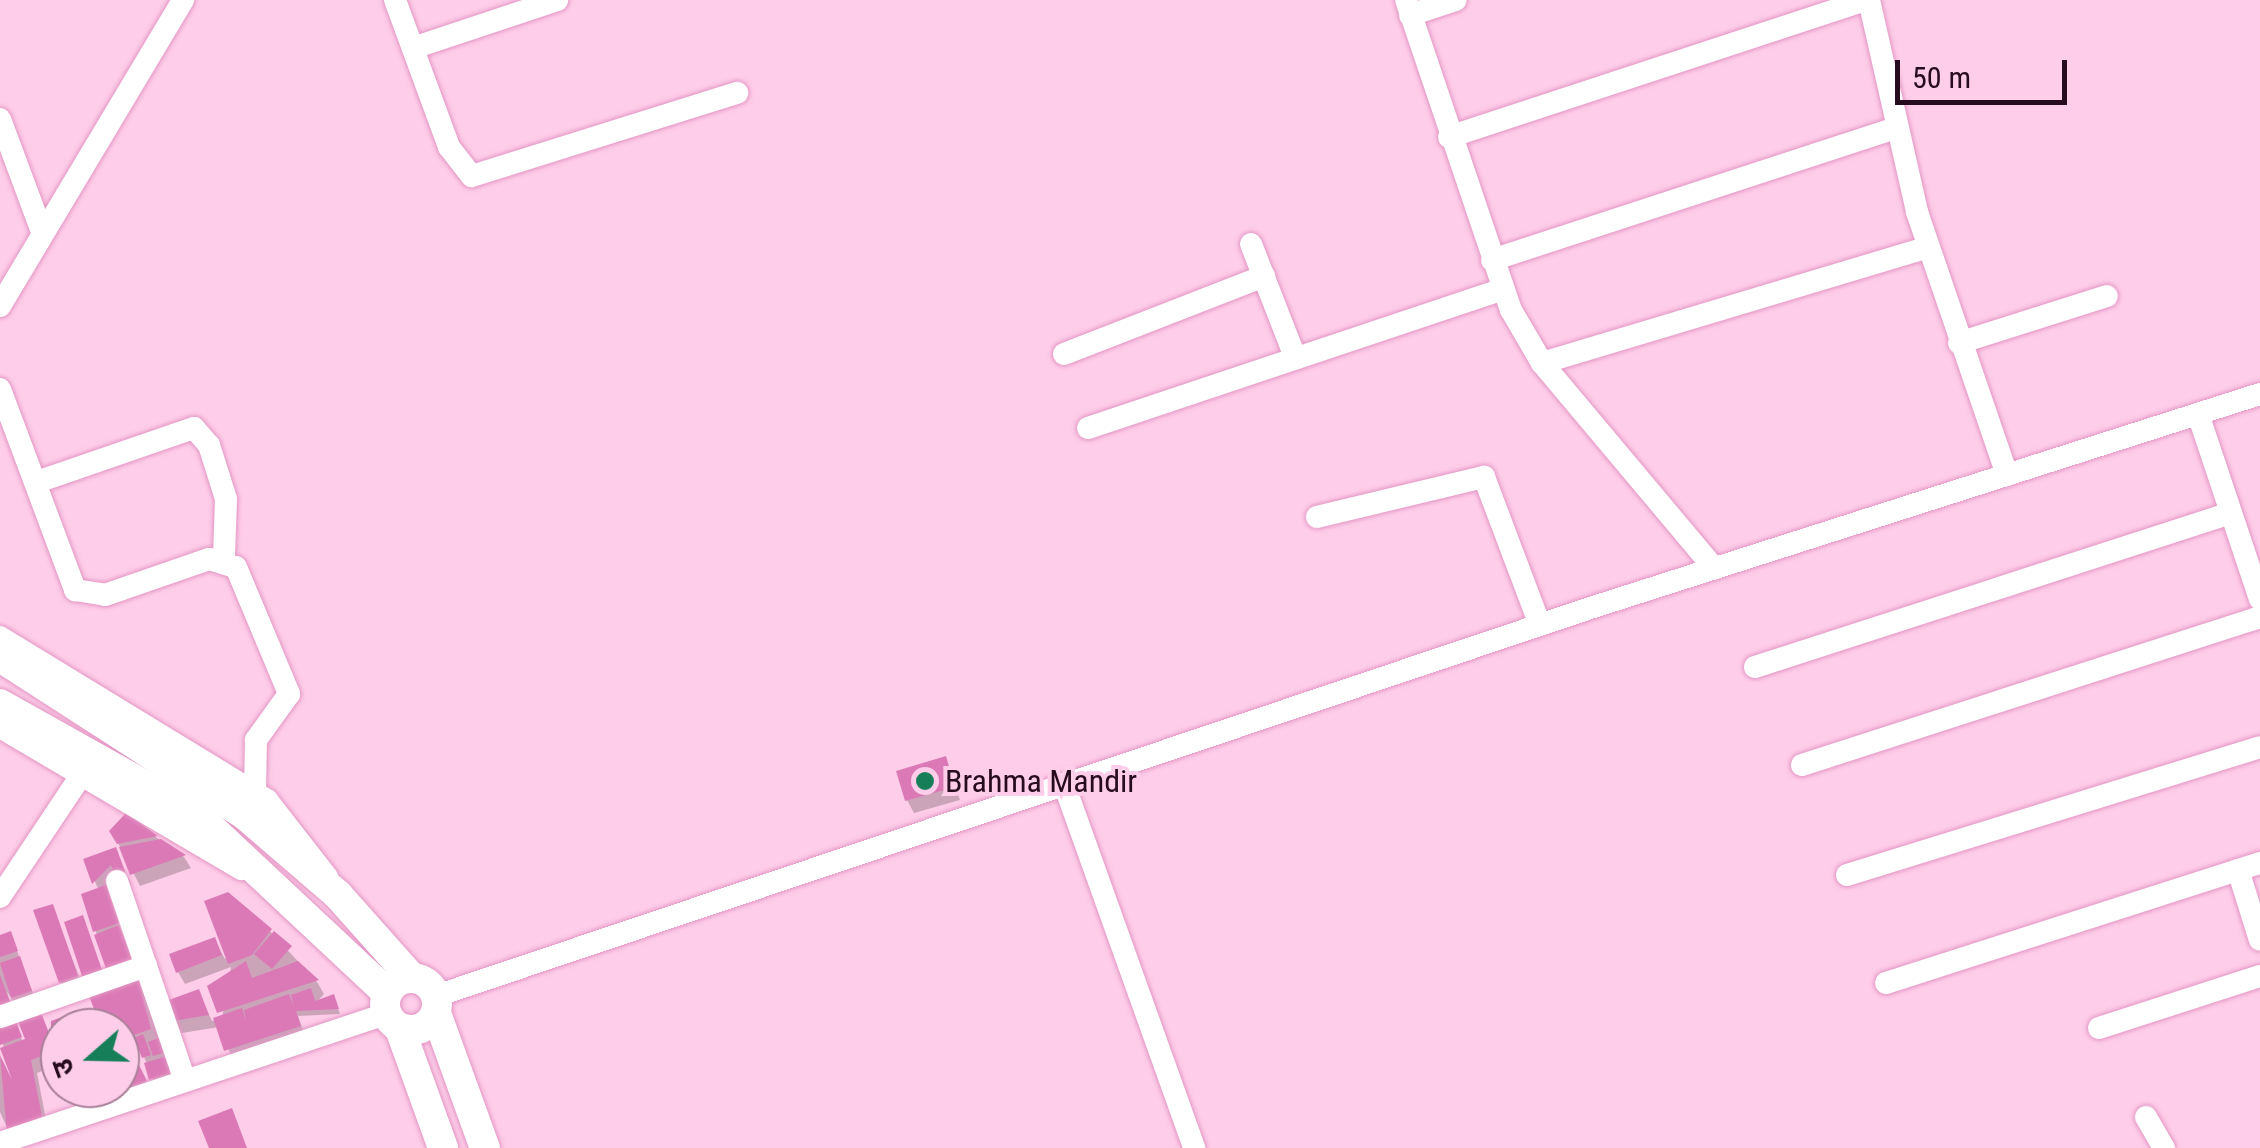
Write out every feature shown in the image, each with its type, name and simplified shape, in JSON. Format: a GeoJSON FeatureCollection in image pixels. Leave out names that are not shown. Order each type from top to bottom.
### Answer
{"type":"FeatureCollection","features":[{"type":"Feature","properties":{"kind":"main road"},"geometry":{"type":"LineString","coordinates":[[0,658],[176,764],[338,896],[410,1004],[484,1148]]}},
{"type":"Feature","properties":{"kind":"main road"},"geometry":{"type":"LineString","coordinates":[[0,704],[196,814],[410,1004],[443,1148]]}},
{"type":"Feature","properties":{"kind":"street"},"geometry":{"type":"LineString","coordinates":[[0,306],[183,0]]}},
{"type":"Feature","properties":{"kind":"street"},"geometry":{"type":"LineString","coordinates":[[395,0],[449,148],[472,176],[736,93]]}},
{"type":"Feature","properties":{"kind":"street"},"geometry":{"type":"LineString","coordinates":[[413,48],[558,0]]}},
{"type":"Feature","properties":{"kind":"street"},"geometry":{"type":"LineString","coordinates":[[1456,0],[1408,8],[1503,289],[1542,363],[1714,568]]}},
{"type":"Feature","properties":{"kind":"street"},"geometry":{"type":"LineString","coordinates":[[1450,137],[1868,0],[1892,72],[1897,128],[1928,246],[2007,475]]}},
{"type":"Feature","properties":{"kind":"street"},"geometry":{"type":"LineString","coordinates":[[0,118],[42,232]]}},
{"type":"Feature","properties":{"kind":"street"},"geometry":{"type":"LineString","coordinates":[[1492,260],[1897,128]]}},
{"type":"Feature","properties":{"kind":"street"},"geometry":{"type":"LineString","coordinates":[[1251,244],[1295,357]]}},
{"type":"Feature","properties":{"kind":"street"},"geometry":{"type":"LineString","coordinates":[[1542,363],[1928,246]]}},
{"type":"Feature","properties":{"kind":"street"},"geometry":{"type":"LineString","coordinates":[[1064,354],[1264,276]]}},
{"type":"Feature","properties":{"kind":"street"},"geometry":{"type":"LineString","coordinates":[[1088,428],[1503,289]]}},
{"type":"Feature","properties":{"kind":"street"},"geometry":{"type":"LineString","coordinates":[[1959,344],[2108,296]]}},
{"type":"Feature","properties":{"kind":"street"},"geometry":{"type":"LineString","coordinates":[[0,389],[70,581],[84,596],[224,557]]}},
{"type":"Feature","properties":{"kind":"street"},"geometry":{"type":"LineString","coordinates":[[0,1143],[1540,624],[2260,394]]}},
{"type":"Feature","properties":{"kind":"street"},"geometry":{"type":"LineString","coordinates":[[2198,414],[2260,599]]}},
{"type":"Feature","properties":{"kind":"street"},"geometry":{"type":"LineString","coordinates":[[37,482],[194,428],[209,444],[226,498],[224,557],[254,599],[289,694],[256,740],[255,792]]}},
{"type":"Feature","properties":{"kind":"street"},"geometry":{"type":"LineString","coordinates":[[1317,518],[1484,477],[1540,624]]}},
{"type":"Feature","properties":{"kind":"street"},"geometry":{"type":"LineString","coordinates":[[1755,667],[2231,513]]}},
{"type":"Feature","properties":{"kind":"street"},"geometry":{"type":"LineString","coordinates":[[1802,765],[2260,617]]}},
{"type":"Feature","properties":{"kind":"street"},"geometry":{"type":"LineString","coordinates":[[0,637],[255,792],[300,832],[338,896]]}},
{"type":"Feature","properties":{"kind":"street"},"geometry":{"type":"LineString","coordinates":[[0,727],[298,906]]}},
{"type":"Feature","properties":{"kind":"street"},"geometry":{"type":"LineString","coordinates":[[1847,875],[2260,747]]}},
{"type":"Feature","properties":{"kind":"street"},"geometry":{"type":"LineString","coordinates":[[0,897],[82,774]]}},
{"type":"Feature","properties":{"kind":"street"},"geometry":{"type":"LineString","coordinates":[[1064,784],[1194,1148]]}},
{"type":"Feature","properties":{"kind":"street"},"geometry":{"type":"LineString","coordinates":[[1886,983],[2249,867],[2260,940]]}},
{"type":"Feature","properties":{"kind":"street"},"geometry":{"type":"LineString","coordinates":[[117,881],[185,1081]]}},
{"type":"Feature","properties":{"kind":"street"},"geometry":{"type":"LineString","coordinates":[[0,1017],[146,966]]}},
{"type":"Feature","properties":{"kind":"street"},"geometry":{"type":"LineString","coordinates":[[2099,1028],[2260,976]]}},
{"type":"Feature","properties":{"kind":"street"},"geometry":{"type":"LineString","coordinates":[[2146,1117],[2164,1148]]}},
{"type":"Feature","properties":{"kind":"building"},"geometry":{"type":"Polygon","coordinates":[[[946,756],[955,787],[905,801],[896,771],[946,756]]]}},
{"type":"Feature","properties":{"kind":"building"},"geometry":{"type":"Polygon","coordinates":[[[126,813],[158,836],[117,844],[109,831],[126,813]]]}},
{"type":"Feature","properties":{"kind":"building"},"geometry":{"type":"Polygon","coordinates":[[[161,839],[186,855],[130,875],[119,847],[161,839]]]}},
{"type":"Feature","properties":{"kind":"building"},"geometry":{"type":"Polygon","coordinates":[[[116,847],[125,871],[115,875],[111,865],[92,884],[83,859],[116,847]]]}},
{"type":"Feature","properties":{"kind":"building"},"geometry":{"type":"Polygon","coordinates":[[[106,885],[119,923],[93,932],[81,894],[106,885]]]}},
{"type":"Feature","properties":{"kind":"building"},"geometry":{"type":"Polygon","coordinates":[[[228,892],[272,929],[252,955],[228,964],[204,901],[228,892]]]}},
{"type":"Feature","properties":{"kind":"building"},"geometry":{"type":"Polygon","coordinates":[[[53,904],[78,976],[59,983],[33,910],[53,904]]]}},
{"type":"Feature","properties":{"kind":"building"},"geometry":{"type":"Polygon","coordinates":[[[83,915],[103,973],[83,979],[64,922],[83,915]]]}},
{"type":"Feature","properties":{"kind":"building"},"geometry":{"type":"Polygon","coordinates":[[[119,925],[134,964],[108,974],[94,935],[119,925]]]}},
{"type":"Feature","properties":{"kind":"building"},"geometry":{"type":"Polygon","coordinates":[[[11,931],[18,951],[0,957],[0,935],[11,931]]]}},
{"type":"Feature","properties":{"kind":"building"},"geometry":{"type":"Polygon","coordinates":[[[274,931],[292,946],[272,969],[254,954],[274,931]]]}},
{"type":"Feature","properties":{"kind":"building"},"geometry":{"type":"Polygon","coordinates":[[[215,937],[222,955],[176,973],[169,954],[215,937]]]}},
{"type":"Feature","properties":{"kind":"building"},"geometry":{"type":"Polygon","coordinates":[[[20,956],[32,991],[11,998],[0,963],[20,956]]]}},
{"type":"Feature","properties":{"kind":"building"},"geometry":{"type":"Polygon","coordinates":[[[246,961],[252,978],[298,961],[319,980],[217,1013],[207,986],[246,961]]]}},
{"type":"Feature","properties":{"kind":"building"},"geometry":{"type":"Polygon","coordinates":[[[0,975],[11,1005],[0,1009],[0,975]]]}},
{"type":"Feature","properties":{"kind":"building"},"geometry":{"type":"Polygon","coordinates":[[[138,979],[151,1029],[140,1033],[140,1008],[94,1008],[88,993],[138,979]]]}},
{"type":"Feature","properties":{"kind":"building"},"geometry":{"type":"Polygon","coordinates":[[[311,988],[315,1001],[334,994],[339,1009],[296,1011],[301,1026],[224,1051],[213,1018],[242,1008],[246,1021],[244,1010],[289,994],[294,1007],[291,995],[311,988]]]}},
{"type":"Feature","properties":{"kind":"building"},"geometry":{"type":"Polygon","coordinates":[[[199,989],[209,1015],[173,1021],[166,1001],[199,989]]]}},
{"type":"Feature","properties":{"kind":"building"},"geometry":{"type":"Polygon","coordinates":[[[40,1010],[40,1057],[31,1060],[42,1117],[7,1133],[0,1055],[12,1080],[0,1048],[25,1039],[17,1019],[40,1010]]]}},
{"type":"Feature","properties":{"kind":"building"},"geometry":{"type":"Polygon","coordinates":[[[15,1019],[22,1037],[0,1045],[0,1025],[15,1019]]]}},
{"type":"Feature","properties":{"kind":"building"},"geometry":{"type":"Polygon","coordinates":[[[143,1034],[151,1055],[142,1058],[140,1053],[143,1034]]]}},
{"type":"Feature","properties":{"kind":"building"},"geometry":{"type":"Polygon","coordinates":[[[161,1037],[166,1052],[153,1056],[148,1042],[161,1037]]]}},
{"type":"Feature","properties":{"kind":"building"},"geometry":{"type":"Polygon","coordinates":[[[168,1056],[173,1072],[149,1080],[144,1063],[168,1056]]]}},
{"type":"Feature","properties":{"kind":"building"},"geometry":{"type":"Polygon","coordinates":[[[232,1108],[247,1148],[209,1148],[198,1121],[232,1108]]]}},
{"type":"Feature","properties":{"kind":"place","name":"Brahma Mandir"},"geometry":{"type":"Point","coordinates":[925,781]}}]}
